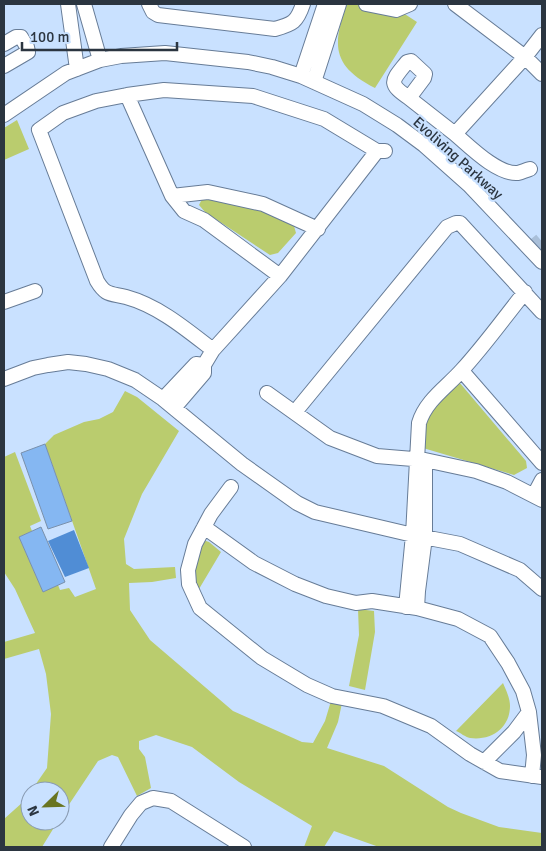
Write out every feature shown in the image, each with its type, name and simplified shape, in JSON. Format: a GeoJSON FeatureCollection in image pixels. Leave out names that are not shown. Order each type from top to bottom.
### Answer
{"type":"FeatureCollection","features":[{"type":"Feature","properties":{"kind":"street"},"geometry":{"type":"LineString","coordinates":[[68,4],[77,69]]}},
{"type":"Feature","properties":{"kind":"street"},"geometry":{"type":"LineString","coordinates":[[84,4],[100,60]]}},
{"type":"Feature","properties":{"kind":"street"},"geometry":{"type":"LineString","coordinates":[[149,4],[153,12],[158,16],[275,29],[288,25],[298,18],[303,4]]}},
{"type":"Feature","properties":{"kind":"street"},"geometry":{"type":"LineString","coordinates":[[301,76],[325,4]]}},
{"type":"Feature","properties":{"kind":"street"},"geometry":{"type":"LineString","coordinates":[[314,82],[339,4]]}},
{"type":"Feature","properties":{"kind":"street"},"geometry":{"type":"LineString","coordinates":[[366,4],[396,10],[410,4]]}},
{"type":"Feature","properties":{"kind":"street"},"geometry":{"type":"LineString","coordinates":[[455,4],[525,58],[542,74]]}},
{"type":"Feature","properties":{"kind":"street"},"geometry":{"type":"LineString","coordinates":[[455,134],[525,58],[542,35]]}},
{"type":"Feature","properties":{"kind":"street"},"geometry":{"type":"LineString","coordinates":[[4,44],[16,37],[21,37],[28,52],[4,66]]}},
{"type":"Feature","properties":{"kind":"street","name":"Evoliving Parkway"},"geometry":{"type":"LineString","coordinates":[[4,116],[66,73],[100,60],[141,54],[165,53],[248,62],[272,67],[301,76],[363,104],[385,117],[424,145],[469,185],[542,260]]}},
{"type":"Feature","properties":{"kind":"street"},"geometry":{"type":"LineString","coordinates":[[168,404],[204,373],[204,364],[214,350],[280,276],[381,151],[324,118],[253,96],[164,90],[96,101],[63,113],[40,130],[41,136],[97,281],[103,291],[127,297],[153,309],[174,321],[214,350]]}},
{"type":"Feature","properties":{"kind":"street"},"geometry":{"type":"LineString","coordinates":[[128,95],[172,196],[184,211],[204,220],[280,276]]}},
{"type":"Feature","properties":{"kind":"street"},"geometry":{"type":"LineString","coordinates":[[409,98],[483,158],[504,170],[518,173],[530,169]]}},
{"type":"Feature","properties":{"kind":"street"},"geometry":{"type":"LineString","coordinates":[[172,196],[208,192],[263,204],[318,229]]}},
{"type":"Feature","properties":{"kind":"street"},"geometry":{"type":"LineString","coordinates":[[295,412],[447,227],[456,223],[460,223],[542,312]]}},
{"type":"Feature","properties":{"kind":"street"},"geometry":{"type":"LineString","coordinates":[[4,302],[35,291]]}},
{"type":"Feature","properties":{"kind":"street"},"geometry":{"type":"LineString","coordinates":[[412,607],[418,591],[421,460],[418,423],[422,413],[444,387],[462,371],[525,292]]}},
{"type":"Feature","properties":{"kind":"street"},"geometry":{"type":"LineString","coordinates":[[4,379],[48,365],[68,362],[108,369],[135,380],[242,464],[297,503],[315,512],[460,544],[520,570],[542,589]]}},
{"type":"Feature","properties":{"kind":"street"},"geometry":{"type":"LineString","coordinates":[[462,371],[542,463]]}},
{"type":"Feature","properties":{"kind":"street"},"geometry":{"type":"LineString","coordinates":[[267,393],[330,438],[377,456],[421,460],[476,471],[507,482],[538,497],[542,480]]}},
{"type":"Feature","properties":{"kind":"street"},"geometry":{"type":"LineString","coordinates":[[204,527],[254,563],[295,584],[326,596],[356,602],[372,601],[412,607],[458,619],[490,636],[508,663],[523,691],[529,712],[537,776],[500,771],[431,726],[383,706],[332,696],[308,686],[262,658],[200,608],[189,584],[188,570],[195,544],[204,527],[211,514],[232,487]]}},
{"type":"Feature","properties":{"kind":"street"},"geometry":{"type":"LineString","coordinates":[[484,762],[514,732],[529,712]]}},
{"type":"Feature","properties":{"kind":"street"},"geometry":{"type":"LineString","coordinates":[[111,847],[131,815],[141,803],[153,798],[171,801],[244,847]]}},
{"type":"Feature","properties":{"kind":"green space"},"geometry":{"type":"Polygon","coordinates":[[[347,4],[356,4],[376,9],[397,9],[417,22],[375,88],[350,71],[343,63],[339,53],[339,31],[347,4]]]}},
{"type":"Feature","properties":{"kind":"green space"},"geometry":{"type":"Polygon","coordinates":[[[17,120],[29,149],[4,160],[4,128],[17,120]]]}},
{"type":"Feature","properties":{"kind":"green space"},"geometry":{"type":"Polygon","coordinates":[[[203,197],[254,207],[294,226],[296,233],[278,253],[270,255],[205,212],[199,205],[203,197]]]}},
{"type":"Feature","properties":{"kind":"green space"},"geometry":{"type":"Polygon","coordinates":[[[459,382],[526,461],[527,468],[514,475],[423,448],[422,415],[459,382]]]}},
{"type":"Feature","properties":{"kind":"green space"},"geometry":{"type":"Polygon","coordinates":[[[125,391],[137,397],[179,431],[142,494],[124,539],[126,564],[134,569],[175,567],[176,578],[129,583],[130,610],[150,640],[233,711],[302,742],[313,743],[325,721],[331,701],[342,703],[338,722],[327,748],[384,766],[448,807],[461,813],[499,827],[542,833],[542,847],[379,847],[334,831],[324,847],[304,847],[312,826],[239,782],[192,747],[156,735],[139,741],[139,749],[145,757],[151,788],[137,796],[118,757],[112,755],[98,761],[70,803],[70,781],[38,781],[47,768],[51,714],[46,674],[39,649],[4,659],[4,642],[35,633],[15,589],[4,572],[4,457],[15,452],[41,521],[30,526],[32,531],[19,537],[43,592],[58,585],[60,590],[69,588],[75,597],[96,589],[45,444],[54,435],[113,412],[125,391]]]}},
{"type":"Feature","properties":{"kind":"green space"},"geometry":{"type":"Polygon","coordinates":[[[206,541],[221,552],[199,589],[193,573],[200,543],[206,541]]]}},
{"type":"Feature","properties":{"kind":"green space"},"geometry":{"type":"Polygon","coordinates":[[[358,609],[374,611],[375,632],[365,690],[349,686],[359,635],[358,609]]]}},
{"type":"Feature","properties":{"kind":"green space"},"geometry":{"type":"Polygon","coordinates":[[[503,683],[509,697],[510,706],[507,721],[503,727],[492,735],[478,738],[468,737],[456,731],[503,683]]]}},
{"type":"Feature","properties":{"kind":"green space"},"geometry":{"type":"Polygon","coordinates":[[[20,805],[20,831],[52,831],[42,847],[4,847],[4,819],[20,805]]]}},
{"type":"Feature","properties":{"kind":"water"},"geometry":{"type":"Polygon","coordinates":[[[74,530],[89,568],[65,577],[48,541],[74,530]]]}},
{"type":"Feature","properties":{"kind":"building"},"geometry":{"type":"Polygon","coordinates":[[[45,444],[72,521],[48,529],[21,453],[45,444]]]}},
{"type":"Feature","properties":{"kind":"building"},"geometry":{"type":"Polygon","coordinates":[[[41,527],[65,582],[43,592],[19,537],[41,527]]]}},
{"type":"Feature","properties":{"kind":"tunnel"},"geometry":{"type":"LineString","coordinates":[[530,249],[542,239]]}}]}
